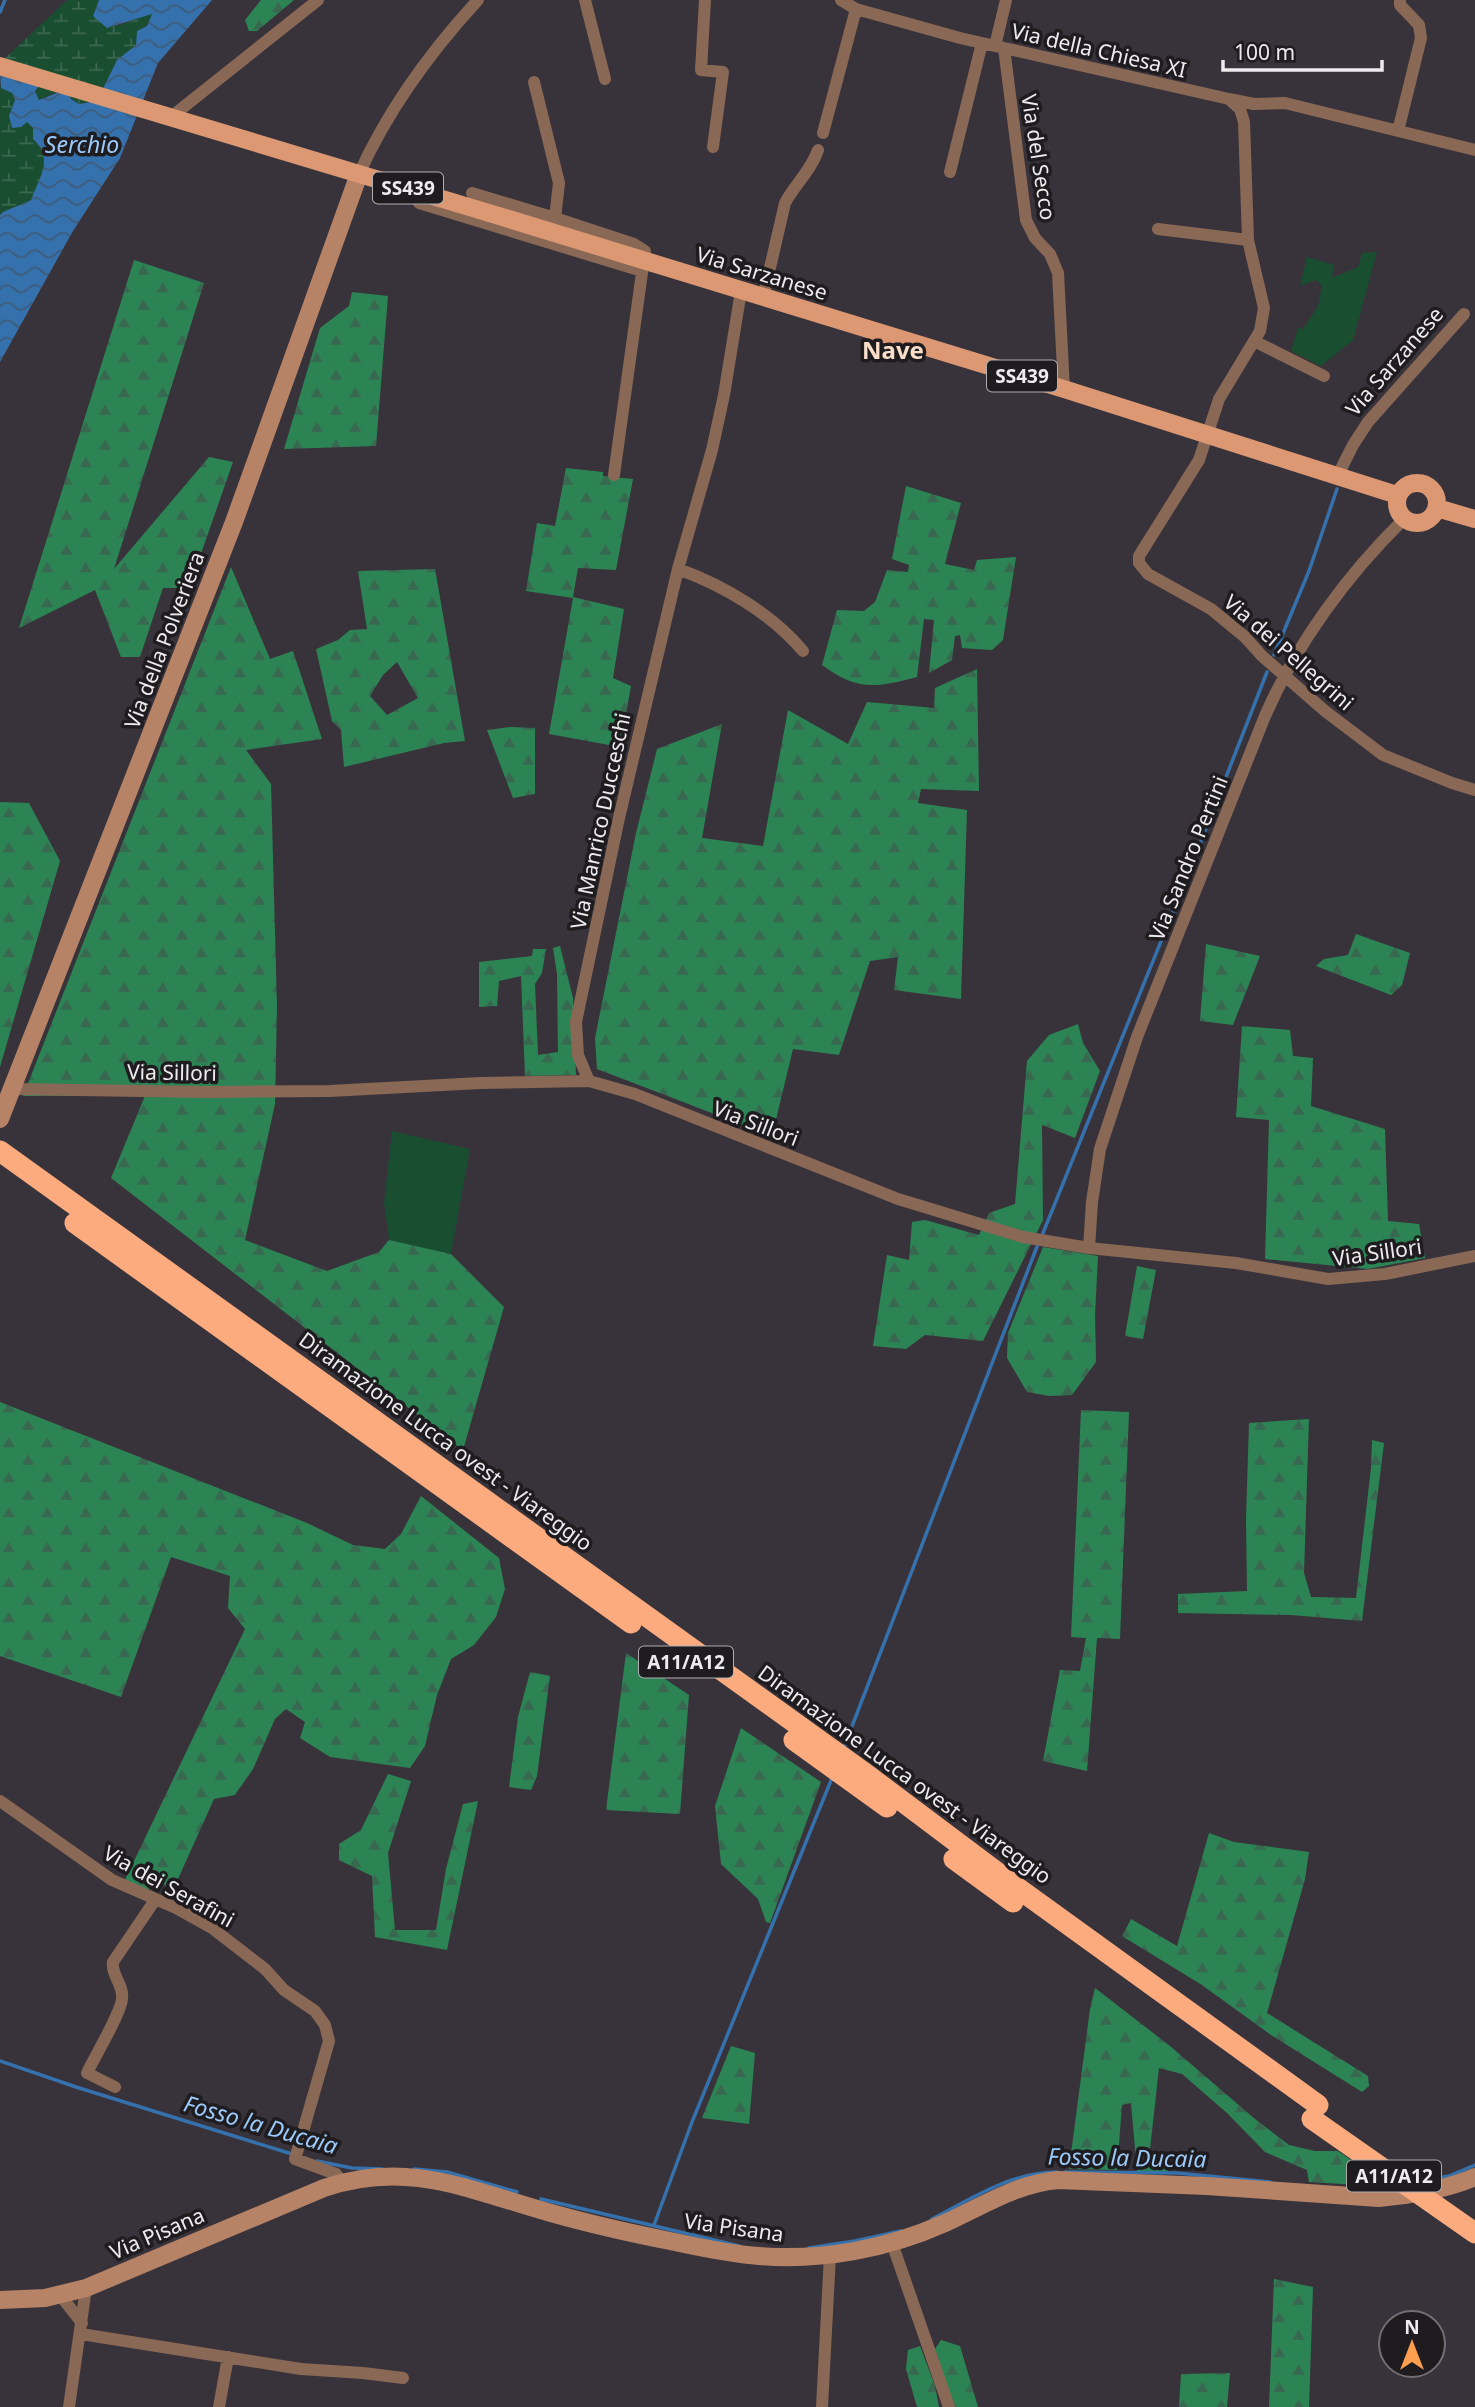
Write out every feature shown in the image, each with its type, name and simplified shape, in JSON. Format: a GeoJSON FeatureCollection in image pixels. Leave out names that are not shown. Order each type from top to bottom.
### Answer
{"type":"FeatureCollection","features":[{"type":"Feature","properties":{"kind":"highway","name":"Diramazione Lucca ovest - Viareggio"},"geometry":{"type":"LineString","coordinates":[[0,1151],[59,1202],[855,1766],[1475,2233]]}},
{"type":"Feature","properties":{"kind":"highway","name":"Diramazione Lucca ovest - Viareggio"},"geometry":{"type":"LineString","coordinates":[[0,1169],[59,1202]]}},
{"type":"Feature","properties":{"kind":"highway","name":"Diramazione Lucca ovest - Viareggio"},"geometry":{"type":"LineString","coordinates":[[1315,2112],[1475,2216]]}},
{"type":"Feature","properties":{"kind":"main road","name":"SS439"},"geometry":{"type":"LineString","coordinates":[[0,66],[172,117]]}},
{"type":"Feature","properties":{"kind":"main road","name":"Via Sarzanese"},"geometry":{"type":"LineString","coordinates":[[172,117],[643,266],[741,291],[1064,389],[1397,495]]}},
{"type":"Feature","properties":{"kind":"main road","name":"Via della Polveriera"},"geometry":{"type":"LineString","coordinates":[[0,1119],[234,522],[359,174]]}},
{"type":"Feature","properties":{"kind":"main road"},"geometry":{"type":"LineString","coordinates":[[1419,482],[1432,489],[1437,508],[1424,522],[1410,523],[1397,509],[1397,495],[1406,485],[1419,482]]}},
{"type":"Feature","properties":{"kind":"main road"},"geometry":{"type":"LineString","coordinates":[[1437,508],[1475,519]]}},
{"type":"Feature","properties":{"kind":"main road","name":"Via Pisana"},"geometry":{"type":"LineString","coordinates":[[0,2300],[60,2295],[86,2288],[342,2182],[377,2177],[420,2177],[458,2184],[551,2213],[702,2248],[791,2258],[830,2255],[892,2243],[943,2224],[1006,2192],[1035,2182],[1058,2180],[1207,2186],[1379,2198],[1403,2196],[1461,2183],[1475,2177]]}},
{"type":"Feature","properties":{"kind":"street"},"geometry":{"type":"LineString","coordinates":[[172,117],[318,0]]}},
{"type":"Feature","properties":{"kind":"street"},"geometry":{"type":"LineString","coordinates":[[359,174],[372,145],[418,73],[478,0]]}},
{"type":"Feature","properties":{"kind":"street"},"geometry":{"type":"LineString","coordinates":[[585,0],[605,79]]}},
{"type":"Feature","properties":{"kind":"street"},"geometry":{"type":"LineString","coordinates":[[705,0],[701,70],[723,72],[713,147]]}},
{"type":"Feature","properties":{"kind":"street","name":"Via della Chiesa XI"},"geometry":{"type":"LineString","coordinates":[[841,0],[856,9],[993,46],[1254,104],[1285,103],[1475,150]]}},
{"type":"Feature","properties":{"kind":"street"},"geometry":{"type":"LineString","coordinates":[[950,172],[1006,0]]}},
{"type":"Feature","properties":{"kind":"street"},"geometry":{"type":"LineString","coordinates":[[1398,131],[1421,38],[1419,25],[1400,5],[1400,0]]}},
{"type":"Feature","properties":{"kind":"street"},"geometry":{"type":"LineString","coordinates":[[823,133],[856,9]]}},
{"type":"Feature","properties":{"kind":"street","name":"Via del Secco"},"geometry":{"type":"LineString","coordinates":[[993,46],[1026,220],[1035,238],[1050,254],[1058,273],[1064,389]]}},
{"type":"Feature","properties":{"kind":"street"},"geometry":{"type":"LineString","coordinates":[[534,82],[559,183],[555,218]]}},
{"type":"Feature","properties":{"kind":"street"},"geometry":{"type":"LineString","coordinates":[[1208,434],[1219,399],[1260,331],[1264,309],[1248,240],[1244,122],[1240,109],[1229,99]]}},
{"type":"Feature","properties":{"kind":"street"},"geometry":{"type":"LineString","coordinates":[[763,298],[785,203],[792,190],[814,164],[818,150]]}},
{"type":"Feature","properties":{"kind":"street"},"geometry":{"type":"LineString","coordinates":[[472,193],[555,218],[641,247],[645,251],[614,475]]}},
{"type":"Feature","properties":{"kind":"street"},"geometry":{"type":"LineString","coordinates":[[419,203],[643,266]]}},
{"type":"Feature","properties":{"kind":"street"},"geometry":{"type":"LineString","coordinates":[[1158,229],[1248,240]]}},
{"type":"Feature","properties":{"kind":"street","name":"Via Manrico Ducceschi"},"geometry":{"type":"LineString","coordinates":[[589,1081],[578,1055],[576,1022],[619,818],[678,569],[712,450],[741,291]]}},
{"type":"Feature","properties":{"kind":"street"},"geometry":{"type":"LineString","coordinates":[[1459,329],[1470,313]]}},
{"type":"Feature","properties":{"kind":"street","name":"Via Sarzanese"},"geometry":{"type":"LineString","coordinates":[[1338,475],[1353,444],[1368,422],[1470,313]]}},
{"type":"Feature","properties":{"kind":"street"},"geometry":{"type":"LineString","coordinates":[[1254,341],[1324,376]]}},
{"type":"Feature","properties":{"kind":"street","name":"Via dei Pellegrini"},"geometry":{"type":"LineString","coordinates":[[1208,434],[1199,460],[1139,556],[1139,563],[1148,574],[1210,609],[1245,637],[1325,711],[1383,755],[1475,790]]}},
{"type":"Feature","properties":{"kind":"street","name":"Via Sandro Pertini"},"geometry":{"type":"LineString","coordinates":[[1089,1248],[1100,1149],[1138,1037],[1283,675],[1371,552],[1404,519]]}},
{"type":"Feature","properties":{"kind":"street"},"geometry":{"type":"LineString","coordinates":[[678,569],[704,578],[737,598],[786,631],[803,651]]}},
{"type":"Feature","properties":{"kind":"street","name":"Via Sillori"},"geometry":{"type":"LineString","coordinates":[[12,1089],[330,1091],[480,1083],[589,1081],[635,1094],[898,1199],[1003,1232],[1089,1248],[1236,1263],[1328,1279],[1385,1274],[1475,1256]]}},
{"type":"Feature","properties":{"kind":"street","name":"Via dei Serafini"},"geometry":{"type":"LineString","coordinates":[[0,1801],[113,1880],[212,1928],[265,1969],[284,1990],[315,2011],[325,2025],[329,2041],[297,2155],[336,2174],[342,2182]]}},
{"type":"Feature","properties":{"kind":"street"},"geometry":{"type":"LineString","coordinates":[[115,2087],[87,2073],[122,2000],[120,1986],[112,1969],[113,1962],[155,1900]]}},
{"type":"Feature","properties":{"kind":"street"},"geometry":{"type":"LineString","coordinates":[[892,2243],[949,2407]]}},
{"type":"Feature","properties":{"kind":"street"},"geometry":{"type":"LineString","coordinates":[[822,2407],[830,2255]]}},
{"type":"Feature","properties":{"kind":"street"},"geometry":{"type":"LineString","coordinates":[[69,2407],[86,2288]]}},
{"type":"Feature","properties":{"kind":"street"},"geometry":{"type":"LineString","coordinates":[[60,2295],[81,2328],[301,2369],[403,2378]]}},
{"type":"Feature","properties":{"kind":"street"},"geometry":{"type":"LineString","coordinates":[[219,2407],[228,2357]]}},
{"type":"Feature","properties":{"kind":"green space"},"geometry":{"type":"Polygon","coordinates":[[[67,0],[99,0],[93,16],[117,26],[153,13],[136,45],[117,60],[97,101],[79,104],[71,99],[69,89],[62,89],[39,100],[35,92],[44,79],[19,81],[0,63],[67,0]]]}},
{"type":"Feature","properties":{"kind":"green space"},"geometry":{"type":"Polygon","coordinates":[[[261,0],[294,0],[257,31],[249,31],[245,20],[261,0]]]}},
{"type":"Feature","properties":{"kind":"green space"},"geometry":{"type":"Polygon","coordinates":[[[0,86],[12,93],[15,100],[9,116],[27,122],[33,128],[33,139],[43,154],[44,161],[32,200],[0,215],[0,86]]]}},
{"type":"Feature","properties":{"kind":"green space"},"geometry":{"type":"Polygon","coordinates":[[[1377,252],[1353,340],[1321,366],[1291,351],[1298,328],[1303,329],[1318,306],[1322,286],[1316,280],[1300,286],[1307,257],[1334,265],[1332,278],[1358,267],[1362,253],[1377,252]]]}},
{"type":"Feature","properties":{"kind":"green space"},"geometry":{"type":"Polygon","coordinates":[[[134,260],[204,283],[114,569],[209,457],[233,462],[189,588],[163,588],[140,657],[121,657],[95,590],[19,628],[134,260]]]}},
{"type":"Feature","properties":{"kind":"green space"},"geometry":{"type":"Polygon","coordinates":[[[352,292],[388,296],[376,446],[284,449],[320,328],[349,306],[352,292]]]}},
{"type":"Feature","properties":{"kind":"green space"},"geometry":{"type":"Polygon","coordinates":[[[566,468],[633,479],[616,570],[578,568],[573,597],[624,609],[613,678],[631,686],[620,747],[549,734],[573,598],[526,591],[537,523],[555,526],[566,468]]]}},
{"type":"Feature","properties":{"kind":"green space"},"geometry":{"type":"Polygon","coordinates":[[[906,486],[961,503],[945,564],[974,570],[977,560],[1016,557],[1003,640],[992,650],[962,648],[960,635],[955,636],[952,660],[929,673],[934,620],[924,619],[917,677],[878,685],[856,683],[822,665],[837,610],[864,611],[875,602],[887,570],[908,572],[909,565],[892,559],[906,486]]]}},
{"type":"Feature","properties":{"kind":"green space"},"geometry":{"type":"Polygon","coordinates":[[[231,567],[270,659],[293,651],[322,739],[246,750],[271,784],[277,1007],[275,1104],[245,1240],[327,1271],[379,1252],[389,1240],[451,1254],[504,1307],[463,1450],[111,1178],[145,1096],[23,1096],[231,567]]]}},
{"type":"Feature","properties":{"kind":"green space"},"geometry":{"type":"Polygon","coordinates":[[[435,569],[465,741],[444,743],[344,767],[341,730],[332,721],[316,649],[338,640],[350,630],[367,629],[358,571],[435,569]],[[397,662],[383,675],[370,696],[387,715],[418,698],[397,662]]]}},
{"type":"Feature","properties":{"kind":"green space"},"geometry":{"type":"Polygon","coordinates":[[[977,669],[979,791],[921,789],[918,803],[967,810],[961,999],[894,990],[898,957],[870,961],[839,1055],[793,1049],[772,1136],[597,1069],[595,1038],[636,833],[657,749],[722,724],[702,838],[763,846],[788,710],[848,744],[867,702],[934,708],[935,688],[977,669]]]}},
{"type":"Feature","properties":{"kind":"green space"},"geometry":{"type":"Polygon","coordinates":[[[535,728],[535,794],[513,798],[487,730],[535,728]]]}},
{"type":"Feature","properties":{"kind":"green space"},"geometry":{"type":"Polygon","coordinates":[[[0,802],[29,803],[60,861],[0,1067],[0,802]]]}},
{"type":"Feature","properties":{"kind":"green space"},"geometry":{"type":"Polygon","coordinates":[[[1356,934],[1410,953],[1402,985],[1391,995],[1316,966],[1324,959],[1348,955],[1356,934]]]}},
{"type":"Feature","properties":{"kind":"green space"},"geometry":{"type":"Polygon","coordinates":[[[1206,944],[1260,956],[1233,1025],[1200,1021],[1206,944]]]}},
{"type":"Feature","properties":{"kind":"green space"},"geometry":{"type":"Polygon","coordinates":[[[560,946],[573,998],[576,1075],[525,1076],[521,976],[499,981],[497,1006],[479,1007],[479,962],[532,956],[533,949],[546,949],[542,973],[535,984],[538,1055],[558,1052],[557,974],[553,948],[560,946]]]}},
{"type":"Feature","properties":{"kind":"green space"},"geometry":{"type":"Polygon","coordinates":[[[1078,1024],[1083,1043],[1100,1071],[1075,1138],[1042,1125],[1043,1220],[983,1341],[925,1335],[906,1349],[873,1346],[887,1255],[909,1260],[912,1222],[925,1220],[979,1235],[989,1213],[1015,1204],[1027,1061],[1049,1035],[1078,1024]]]}},
{"type":"Feature","properties":{"kind":"green space"},"geometry":{"type":"Polygon","coordinates":[[[1242,1026],[1290,1030],[1293,1056],[1313,1058],[1311,1106],[1385,1129],[1388,1221],[1419,1224],[1425,1258],[1368,1269],[1265,1259],[1269,1120],[1236,1117],[1242,1026]]]}},
{"type":"Feature","properties":{"kind":"green space"},"geometry":{"type":"Polygon","coordinates":[[[392,1131],[470,1149],[451,1254],[389,1240],[384,1203],[392,1131]]]}},
{"type":"Feature","properties":{"kind":"green space"},"geometry":{"type":"Polygon","coordinates":[[[1043,1247],[1098,1256],[1096,1362],[1072,1395],[1049,1396],[1027,1392],[1007,1358],[1008,1333],[1043,1247]]]}},
{"type":"Feature","properties":{"kind":"green space"},"geometry":{"type":"Polygon","coordinates":[[[1137,1266],[1156,1270],[1143,1339],[1125,1336],[1137,1266]]]}},
{"type":"Feature","properties":{"kind":"green space"},"geometry":{"type":"Polygon","coordinates":[[[0,1402],[307,1523],[353,1545],[385,1549],[401,1534],[421,1496],[499,1558],[505,1589],[496,1617],[474,1645],[451,1659],[437,1695],[425,1746],[410,1768],[330,1757],[300,1738],[305,1722],[286,1709],[275,1719],[253,1769],[235,1795],[214,1799],[173,1890],[156,1879],[146,1893],[124,1882],[245,1629],[228,1608],[230,1576],[171,1557],[121,1697],[0,1656],[0,1402]]]}},
{"type":"Feature","properties":{"kind":"green space"},"geometry":{"type":"Polygon","coordinates":[[[1081,1410],[1129,1412],[1120,1639],[1097,1638],[1087,1771],[1043,1761],[1060,1670],[1080,1671],[1086,1638],[1071,1637],[1081,1410]]]}},
{"type":"Feature","properties":{"kind":"green space"},"geometry":{"type":"Polygon","coordinates":[[[1309,1419],[1304,1573],[1311,1597],[1356,1598],[1372,1440],[1384,1443],[1362,1621],[1291,1615],[1178,1613],[1178,1594],[1247,1591],[1249,1423],[1309,1419]]]}},
{"type":"Feature","properties":{"kind":"green space"},"geometry":{"type":"Polygon","coordinates":[[[626,1653],[689,1695],[680,1814],[606,1810],[626,1653]]]}},
{"type":"Feature","properties":{"kind":"green space"},"geometry":{"type":"Polygon","coordinates":[[[530,1672],[550,1676],[537,1776],[531,1790],[509,1787],[518,1717],[530,1672]]]}},
{"type":"Feature","properties":{"kind":"green space"},"geometry":{"type":"Polygon","coordinates":[[[741,1728],[821,1782],[770,1923],[766,1922],[758,1899],[721,1864],[715,1806],[741,1728]]]}},
{"type":"Feature","properties":{"kind":"green space"},"geometry":{"type":"Polygon","coordinates":[[[388,1774],[411,1781],[388,1853],[395,1930],[436,1930],[446,1869],[463,1804],[478,1801],[447,1950],[375,1937],[372,1876],[339,1860],[339,1844],[361,1830],[388,1774]]]}},
{"type":"Feature","properties":{"kind":"green space"},"geometry":{"type":"Polygon","coordinates":[[[1209,1833],[1234,1842],[1309,1852],[1305,1879],[1267,2013],[1368,2076],[1369,2086],[1362,2092],[1271,2035],[1202,1985],[1122,1936],[1131,1919],[1177,1946],[1209,1833]]]}},
{"type":"Feature","properties":{"kind":"green space"},"geometry":{"type":"Polygon","coordinates":[[[1095,1988],[1289,2145],[1315,2151],[1338,2151],[1377,2178],[1377,2186],[1309,2182],[1307,2170],[1265,2152],[1227,2113],[1182,2074],[1159,2068],[1149,2158],[1170,2158],[1168,2172],[1137,2171],[1131,2103],[1122,2105],[1117,2170],[1069,2169],[1095,1988]]]}},
{"type":"Feature","properties":{"kind":"green space"},"geometry":{"type":"Polygon","coordinates":[[[731,2046],[755,2053],[749,2124],[702,2118],[731,2046]]]}},
{"type":"Feature","properties":{"kind":"green space"},"geometry":{"type":"Polygon","coordinates":[[[1274,2279],[1313,2287],[1309,2407],[1269,2407],[1274,2279]]]}},
{"type":"Feature","properties":{"kind":"green space"},"geometry":{"type":"Polygon","coordinates":[[[941,2340],[960,2346],[978,2407],[954,2407],[935,2349],[941,2340]]]}},
{"type":"Feature","properties":{"kind":"green space"},"geometry":{"type":"Polygon","coordinates":[[[920,2346],[935,2386],[939,2407],[917,2407],[906,2369],[908,2350],[920,2346]]]}},
{"type":"Feature","properties":{"kind":"green space"},"geometry":{"type":"Polygon","coordinates":[[[1230,2373],[1227,2407],[1179,2407],[1181,2374],[1230,2373]]]}},
{"type":"Feature","properties":{"kind":"water","name":"Serchio"},"geometry":{"type":"Polygon","coordinates":[[[99,0],[212,0],[158,63],[120,158],[73,231],[0,362],[0,215],[31,200],[44,161],[39,146],[33,139],[33,128],[27,122],[21,127],[12,128],[9,116],[15,100],[12,93],[1,88],[0,73],[28,83],[34,79],[45,78],[35,91],[39,100],[69,88],[71,99],[79,104],[97,101],[117,60],[136,45],[137,31],[147,26],[152,14],[107,28],[93,16],[99,0]]]}},
{"type":"Feature","properties":{"kind":"waterway"},"geometry":{"type":"LineString","coordinates":[[0,12],[5,0]]}},
{"type":"Feature","properties":{"kind":"waterway"},"geometry":{"type":"LineString","coordinates":[[1274,655],[1309,571],[1337,489]]}},
{"type":"Feature","properties":{"kind":"waterway"},"geometry":{"type":"LineString","coordinates":[[1043,1233],[1267,672]]}},
{"type":"Feature","properties":{"kind":"waterway"},"geometry":{"type":"LineString","coordinates":[[844,1747],[1038,1244]]}},
{"type":"Feature","properties":{"kind":"waterway"},"geometry":{"type":"LineString","coordinates":[[654,2225],[692,2122],[832,1778]]}},
{"type":"Feature","properties":{"kind":"waterway","name":"Fosso la Ducaia"},"geometry":{"type":"LineString","coordinates":[[0,2061],[292,2154]]}},
{"type":"Feature","properties":{"kind":"waterway","name":"Fosso la Ducaia"},"geometry":{"type":"LineString","coordinates":[[317,2161],[352,2168],[382,2169]]}},
{"type":"Feature","properties":{"kind":"waterway","name":"Fosso la Ducaia"},"geometry":{"type":"LineString","coordinates":[[1417,2182],[1449,2176],[1475,2165]]}},
{"type":"Feature","properties":{"kind":"waterway","name":"Fosso la Ducaia"},"geometry":{"type":"LineString","coordinates":[[414,2169],[447,2172],[517,2192]]}},
{"type":"Feature","properties":{"kind":"waterway","name":"Fosso la Ducaia"},"geometry":{"type":"LineString","coordinates":[[932,2219],[1008,2182],[1040,2173],[1057,2172]]}},
{"type":"Feature","properties":{"kind":"waterway","name":"Fosso la Ducaia"},"geometry":{"type":"LineString","coordinates":[[1065,2172],[1177,2173],[1270,2182]]}},
{"type":"Feature","properties":{"kind":"waterway","name":"Fosso la Ducaia"},"geometry":{"type":"LineString","coordinates":[[1365,2188],[1395,2186]]}},
{"type":"Feature","properties":{"kind":"waterway","name":"Fosso la Ducaia"},"geometry":{"type":"LineString","coordinates":[[541,2199],[739,2246]]}},
{"type":"Feature","properties":{"kind":"waterway","name":"Fosso la Ducaia"},"geometry":{"type":"LineString","coordinates":[[809,2248],[901,2231]]}},
{"type":"Feature","properties":{"kind":"district","name":"Nave"},"geometry":{"type":"Point","coordinates":[893,349]}}]}
